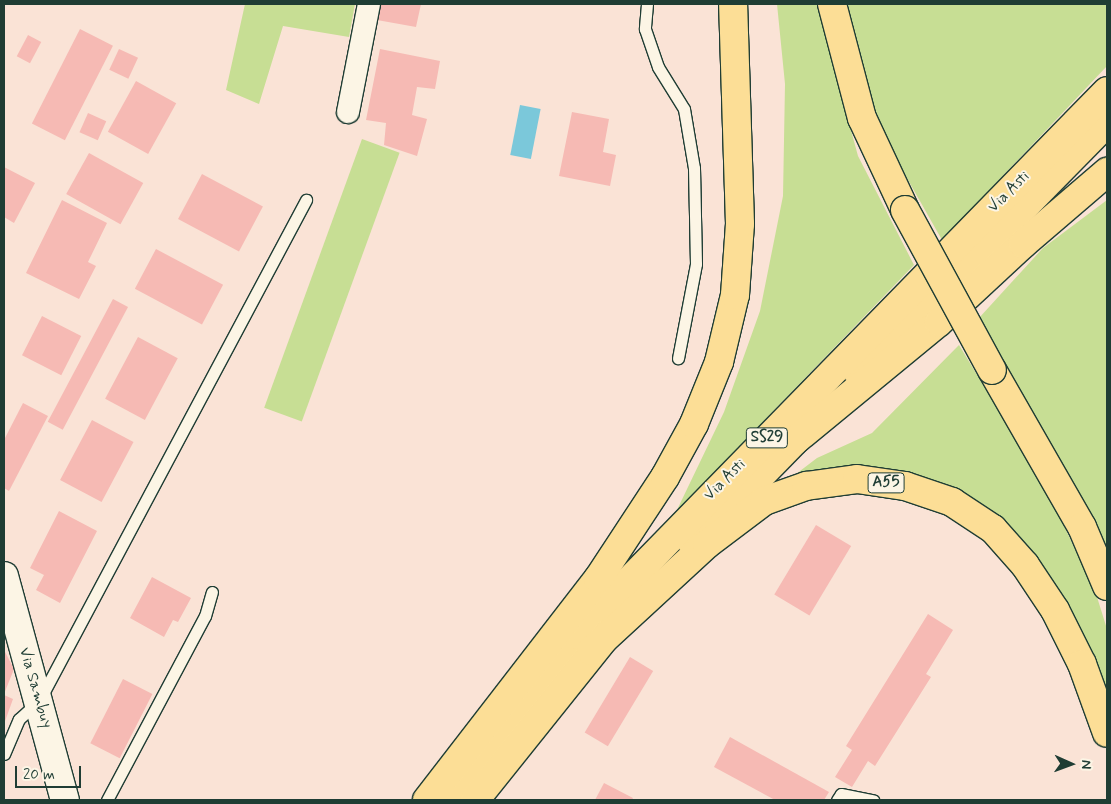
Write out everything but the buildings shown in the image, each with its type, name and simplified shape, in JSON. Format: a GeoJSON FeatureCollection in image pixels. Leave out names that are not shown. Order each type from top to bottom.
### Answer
{"type":"FeatureCollection","features":[{"type":"Feature","properties":{"kind":"main road"},"geometry":{"type":"LineString","coordinates":[[427,800],[598,579],[669,470],[694,424],[719,362],[735,295],[740,224],[733,4]]}},
{"type":"Feature","properties":{"kind":"main road"},"geometry":{"type":"LineString","coordinates":[[832,4],[862,118],[905,210],[992,370],[1082,527],[1107,586]]}},
{"type":"Feature","properties":{"kind":"main road","name":"Via Asti"},"geometry":{"type":"LineString","coordinates":[[445,800],[576,635],[1107,91]]}},
{"type":"Feature","properties":{"kind":"main road","name":"Via Asti"},"geometry":{"type":"LineString","coordinates":[[475,800],[592,651],[793,442],[1107,123]]}},
{"type":"Feature","properties":{"kind":"main road"},"geometry":{"type":"LineString","coordinates":[[793,442],[939,322],[1023,244],[1107,172]]}},
{"type":"Feature","properties":{"kind":"main road","name":"A55"},"geometry":{"type":"LineString","coordinates":[[592,651],[707,544],[764,501],[806,486],[858,479],[905,486],[952,502],[985,524],[1025,565],[1055,610],[1082,664],[1107,733]]}},
{"type":"Feature","properties":{"kind":"street"},"geometry":{"type":"LineString","coordinates":[[348,112],[369,4]]}},
{"type":"Feature","properties":{"kind":"street","name":"Via Sambuy"},"geometry":{"type":"LineString","coordinates":[[4,576],[66,800]]}},
{"type":"Feature","properties":{"kind":"lane"},"geometry":{"type":"LineString","coordinates":[[647,4],[645,29],[658,66],[684,109],[694,168],[696,264],[678,358]]}},
{"type":"Feature","properties":{"kind":"lane"},"geometry":{"type":"LineString","coordinates":[[4,754],[18,719],[38,701],[306,200]]}},
{"type":"Feature","properties":{"kind":"lane"},"geometry":{"type":"LineString","coordinates":[[108,800],[205,616],[212,592]]}},
{"type":"Feature","properties":{"kind":"lane"},"geometry":{"type":"LineString","coordinates":[[837,800],[841,794],[873,800]]}},
{"type":"Feature","properties":{"kind":"green space"},"geometry":{"type":"Polygon","coordinates":[[[245,4],[355,4],[349,37],[283,26],[259,104],[226,90],[245,4]]]}},
{"type":"Feature","properties":{"kind":"green space"},"geometry":{"type":"Polygon","coordinates":[[[777,4],[824,4],[828,46],[858,156],[914,265],[676,512],[724,412],[760,311],[783,196],[785,84],[777,4]]]}},
{"type":"Feature","properties":{"kind":"green space"},"geometry":{"type":"Polygon","coordinates":[[[845,4],[1107,4],[1107,66],[942,240],[878,127],[845,4]]]}},
{"type":"Feature","properties":{"kind":"green space"},"geometry":{"type":"Polygon","coordinates":[[[362,139],[400,153],[302,421],[264,408],[362,139]]]}},
{"type":"Feature","properties":{"kind":"green space"},"geometry":{"type":"Polygon","coordinates":[[[1107,200],[1107,558],[1050,444],[979,318],[1043,248],[1107,200]]]}},
{"type":"Feature","properties":{"kind":"green space"},"geometry":{"type":"Polygon","coordinates":[[[959,345],[1050,495],[1097,597],[1107,629],[1107,702],[1084,643],[1018,535],[950,489],[882,468],[824,476],[779,487],[817,458],[872,433],[959,345]]]}},
{"type":"Feature","properties":{"kind":"water"},"geometry":{"type":"Polygon","coordinates":[[[520,105],[541,109],[531,159],[510,155],[520,105]]]}}]}
